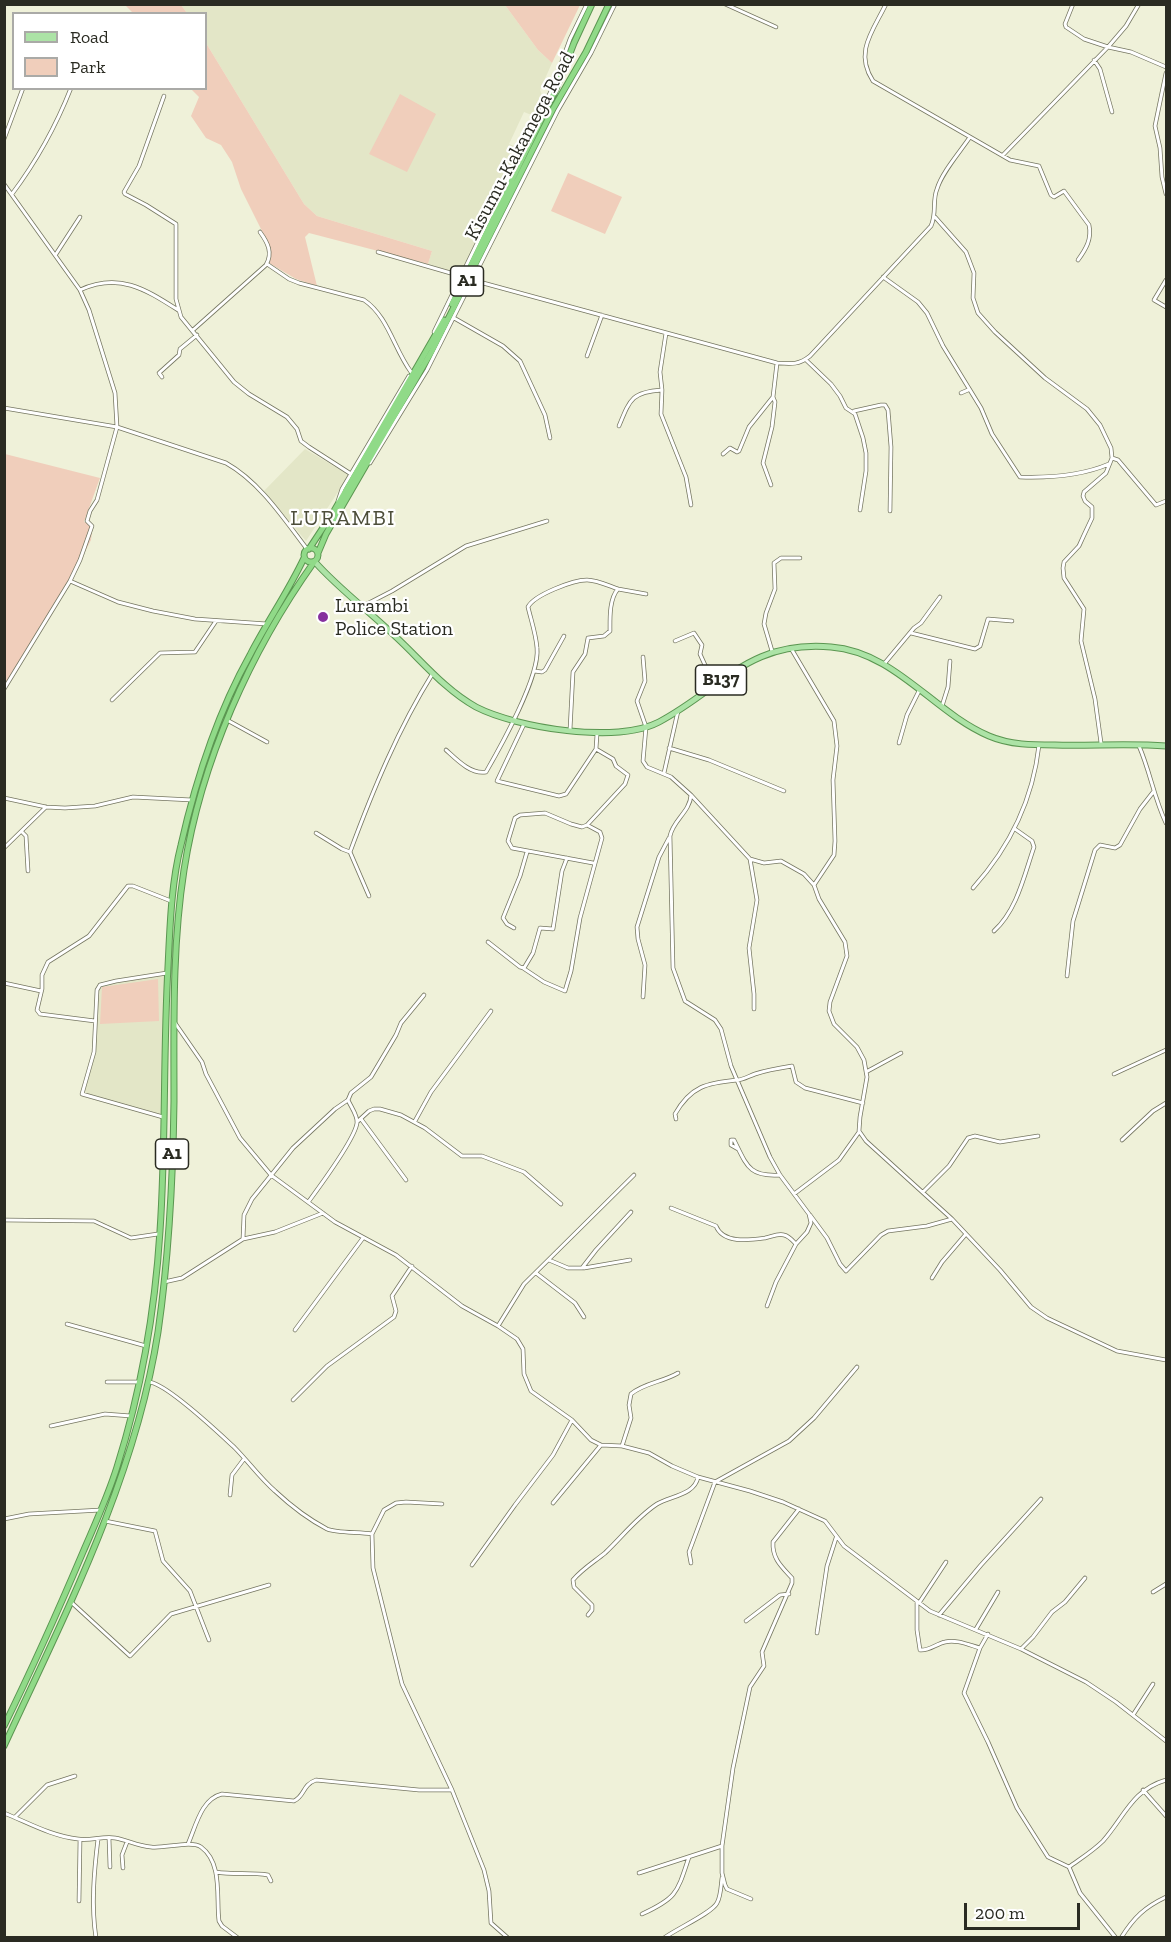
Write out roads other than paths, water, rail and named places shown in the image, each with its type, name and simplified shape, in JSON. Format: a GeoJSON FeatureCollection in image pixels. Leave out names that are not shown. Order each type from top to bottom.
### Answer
{"type":"FeatureCollection","features":[{"type":"Feature","properties":{"kind":"highway","name":"A1"},"geometry":{"type":"LineString","coordinates":[[4,1726],[65,1596],[101,1510],[116,1469],[140,1382],[160,1234],[164,1026],[172,902],[180,848],[192,800],[214,733],[248,657],[304,558],[304,554],[334,511],[448,312],[548,106],[592,4]]}},
{"type":"Feature","properties":{"kind":"highway","name":"Kisumu-Kakamega Road"},"geometry":{"type":"LineString","coordinates":[[314,562],[318,558],[327,534],[432,351],[553,109],[609,4]]}},
{"type":"Feature","properties":{"kind":"highway"},"geometry":{"type":"LineString","coordinates":[[308,549],[313,549],[318,553]]}},
{"type":"Feature","properties":{"kind":"highway"},"geometry":{"type":"LineString","coordinates":[[304,558],[307,562],[314,562]]}},
{"type":"Feature","properties":{"kind":"highway","name":"A1"},"geometry":{"type":"LineString","coordinates":[[4,1746],[71,1602],[123,1476],[148,1382],[158,1329],[168,1251],[174,1104],[173,1023],[184,872],[203,794],[227,720],[260,646],[293,591],[314,562]]}},
{"type":"Feature","properties":{"kind":"highway"},"geometry":{"type":"LineString","coordinates":[[140,1382],[148,1382]]}},
{"type":"Feature","properties":{"kind":"main road","name":"B137"},"geometry":{"type":"LineString","coordinates":[[314,562],[463,699],[476,707],[525,723],[597,734],[626,732],[660,722],[742,666],[772,651],[832,647],[885,664],[976,730],[988,736],[1011,742],[1039,745],[1167,746]]}},
{"type":"Feature","properties":{"kind":"street"},"geometry":{"type":"LineString","coordinates":[[334,511],[342,489],[437,327],[552,89],[565,52],[587,4]]}},
{"type":"Feature","properties":{"kind":"street"},"geometry":{"type":"LineString","coordinates":[[360,477],[402,411],[454,318],[558,110],[615,4]]}},
{"type":"Feature","properties":{"kind":"street"},"geometry":{"type":"LineString","coordinates":[[725,4],[776,27]]}},
{"type":"Feature","properties":{"kind":"street"},"geometry":{"type":"LineString","coordinates":[[886,4],[864,51],[865,66],[873,81],[1004,154],[1010,160],[1039,166],[1051,195],[1054,197],[1064,191],[1090,230],[1087,246],[1078,260]]}},
{"type":"Feature","properties":{"kind":"street"},"geometry":{"type":"LineString","coordinates":[[1073,4],[1065,24],[1066,27],[1084,39],[1131,52],[1167,67]]}},
{"type":"Feature","properties":{"kind":"street"},"geometry":{"type":"LineString","coordinates":[[1004,154],[1108,47],[1126,26],[1139,4]]}},
{"type":"Feature","properties":{"kind":"street"},"geometry":{"type":"LineString","coordinates":[[565,52],[572,47]]}},
{"type":"Feature","properties":{"kind":"street"},"geometry":{"type":"LineString","coordinates":[[581,60],[589,56]]}},
{"type":"Feature","properties":{"kind":"street"},"geometry":{"type":"LineString","coordinates":[[1094,60],[1100,69],[1112,112]]}},
{"type":"Feature","properties":{"kind":"street"},"geometry":{"type":"LineString","coordinates":[[1167,72],[1155,126],[1160,148],[1162,177],[1167,194]]}},
{"type":"Feature","properties":{"kind":"street"},"geometry":{"type":"LineString","coordinates":[[4,139],[22,90]]}},
{"type":"Feature","properties":{"kind":"street"},"geometry":{"type":"LineString","coordinates":[[12,195],[60,118],[70,90]]}},
{"type":"Feature","properties":{"kind":"street"},"geometry":{"type":"LineString","coordinates":[[164,96],[139,166],[124,192],[176,224],[175,282],[178,310]]}},
{"type":"Feature","properties":{"kind":"street"},"geometry":{"type":"LineString","coordinates":[[472,279],[777,363],[793,365],[806,360],[931,226],[935,217],[935,195],[939,184],[970,136]]}},
{"type":"Feature","properties":{"kind":"street"},"geometry":{"type":"LineString","coordinates":[[4,184],[80,290],[89,310],[115,393],[117,427],[97,500],[87,521],[92,526],[88,540],[70,581],[4,689]]}},
{"type":"Feature","properties":{"kind":"street"},"geometry":{"type":"LineString","coordinates":[[56,254],[80,217]]}},
{"type":"Feature","properties":{"kind":"street"},"geometry":{"type":"LineString","coordinates":[[935,217],[966,252],[974,273],[973,298],[978,313],[995,332],[1046,378],[1092,414],[1111,448],[1112,458],[1106,473],[1084,492],[1085,501],[1091,504],[1092,518],[1079,546],[1064,562],[1063,568],[1064,578],[1084,609],[1081,641],[1095,699],[1102,745]]}},
{"type":"Feature","properties":{"kind":"street"},"geometry":{"type":"LineString","coordinates":[[193,330],[267,264],[270,252],[260,232]]}},
{"type":"Feature","properties":{"kind":"street"},"geometry":{"type":"LineString","coordinates":[[378,252],[461,276]]}},
{"type":"Feature","properties":{"kind":"street"},"geometry":{"type":"LineString","coordinates":[[267,264],[289,279],[364,300],[372,305],[411,372]]}},
{"type":"Feature","properties":{"kind":"street"},"geometry":{"type":"LineString","coordinates":[[883,277],[918,302],[927,313],[968,390],[981,408],[992,434],[1020,477],[1071,475],[1094,470],[1110,463]]}},
{"type":"Feature","properties":{"kind":"street"},"geometry":{"type":"LineString","coordinates":[[1167,280],[1154,299],[1167,307]]}},
{"type":"Feature","properties":{"kind":"street"},"geometry":{"type":"LineString","coordinates":[[80,290],[98,283],[121,283],[134,286],[178,310],[234,382],[287,417],[297,429],[301,441],[351,474]]}},
{"type":"Feature","properties":{"kind":"street"},"geometry":{"type":"LineString","coordinates":[[587,356],[602,315]]}},
{"type":"Feature","properties":{"kind":"street"},"geometry":{"type":"LineString","coordinates":[[454,318],[503,346],[520,361],[545,415],[550,438]]}},
{"type":"Feature","properties":{"kind":"street"},"geometry":{"type":"LineString","coordinates":[[666,333],[660,372],[661,414],[686,477],[690,505]]}},
{"type":"Feature","properties":{"kind":"street"},"geometry":{"type":"LineString","coordinates":[[162,377],[159,373],[179,355],[180,349],[197,335]]}},
{"type":"Feature","properties":{"kind":"street"},"geometry":{"type":"LineString","coordinates":[[806,360],[836,390],[846,408],[853,411],[881,405],[887,407],[891,447],[890,511]]}},
{"type":"Feature","properties":{"kind":"street"},"geometry":{"type":"LineString","coordinates":[[723,454],[729,448],[739,451],[749,427],[772,397],[777,363]]}},
{"type":"Feature","properties":{"kind":"street"},"geometry":{"type":"LineString","coordinates":[[620,426],[628,404],[634,396],[645,391],[662,390]]}},
{"type":"Feature","properties":{"kind":"street"},"geometry":{"type":"LineString","coordinates":[[961,393],[968,390]]}},
{"type":"Feature","properties":{"kind":"street"},"geometry":{"type":"LineString","coordinates":[[771,485],[763,463],[772,427],[775,402],[772,397]]}},
{"type":"Feature","properties":{"kind":"street"},"geometry":{"type":"LineString","coordinates":[[4,408],[117,427],[208,456],[238,470],[270,503],[308,549]]}},
{"type":"Feature","properties":{"kind":"street"},"geometry":{"type":"LineString","coordinates":[[853,411],[866,453],[866,471],[860,510]]}},
{"type":"Feature","properties":{"kind":"street"},"geometry":{"type":"LineString","coordinates":[[1112,458],[1118,460],[1155,506],[1167,501]]}},
{"type":"Feature","properties":{"kind":"street"},"geometry":{"type":"LineString","coordinates":[[363,606],[466,546],[547,521]]}},
{"type":"Feature","properties":{"kind":"street"},"geometry":{"type":"LineString","coordinates":[[772,651],[764,624],[765,613],[776,589],[774,562],[781,558],[800,558]]}},
{"type":"Feature","properties":{"kind":"street"},"geometry":{"type":"LineString","coordinates":[[446,750],[470,769],[480,773],[486,772],[515,720],[534,671],[538,648],[529,603],[555,590],[585,580],[646,594]]}},
{"type":"Feature","properties":{"kind":"street"},"geometry":{"type":"LineString","coordinates":[[70,581],[118,602],[195,619],[267,624]]}},
{"type":"Feature","properties":{"kind":"street"},"geometry":{"type":"LineString","coordinates":[[570,730],[573,672],[585,654],[588,638],[604,636],[610,632],[614,593],[618,589]]}},
{"type":"Feature","properties":{"kind":"street"},"geometry":{"type":"LineString","coordinates":[[885,664],[921,623],[940,597]]}},
{"type":"Feature","properties":{"kind":"street"},"geometry":{"type":"LineString","coordinates":[[911,633],[975,650],[980,646],[988,619],[1012,621]]}},
{"type":"Feature","properties":{"kind":"street"},"geometry":{"type":"LineString","coordinates":[[112,700],[160,653],[195,651],[216,621]]}},
{"type":"Feature","properties":{"kind":"street"},"geometry":{"type":"LineString","coordinates":[[675,641],[694,633],[702,645],[700,654],[714,685]]}},
{"type":"Feature","properties":{"kind":"street"},"geometry":{"type":"LineString","coordinates":[[534,671],[545,670],[564,636]]}},
{"type":"Feature","properties":{"kind":"street"},"geometry":{"type":"LineString","coordinates":[[792,648],[834,721],[836,732],[833,780],[834,855],[814,885]]}},
{"type":"Feature","properties":{"kind":"street"},"geometry":{"type":"LineString","coordinates":[[643,657],[645,681],[637,701],[646,727],[643,761],[647,767],[671,777],[691,795],[750,859],[764,863],[781,861],[804,874],[814,885],[847,949],[844,968],[830,1002],[831,1018],[857,1047],[864,1060],[866,1071],[859,1131],[839,1160],[794,1194]]}},
{"type":"Feature","properties":{"kind":"street"},"geometry":{"type":"LineString","coordinates":[[942,706],[948,687],[950,661]]}},
{"type":"Feature","properties":{"kind":"street"},"geometry":{"type":"LineString","coordinates":[[369,896],[350,852],[393,746],[416,700],[433,673]]}},
{"type":"Feature","properties":{"kind":"street"},"geometry":{"type":"LineString","coordinates":[[899,743],[907,715],[920,689]]}},
{"type":"Feature","properties":{"kind":"street"},"geometry":{"type":"LineString","coordinates":[[664,773],[679,709]]}},
{"type":"Feature","properties":{"kind":"street"},"geometry":{"type":"LineString","coordinates":[[227,720],[267,742]]}},
{"type":"Feature","properties":{"kind":"street"},"geometry":{"type":"LineString","coordinates":[[525,723],[510,758],[497,779],[499,783],[564,796],[596,749],[597,734]]}},
{"type":"Feature","properties":{"kind":"street"},"geometry":{"type":"LineString","coordinates":[[973,888],[995,862],[1015,829],[1033,779],[1039,745]]}},
{"type":"Feature","properties":{"kind":"street"},"geometry":{"type":"LineString","coordinates":[[1138,745],[1148,766],[1154,791],[1167,823]]}},
{"type":"Feature","properties":{"kind":"street"},"geometry":{"type":"LineString","coordinates":[[669,748],[709,760],[784,791]]}},
{"type":"Feature","properties":{"kind":"street"},"geometry":{"type":"LineString","coordinates":[[594,863],[527,852],[512,848],[508,844],[515,818],[520,815],[545,813],[582,827],[587,825],[625,784],[628,775],[616,766],[613,759],[596,749]]}},
{"type":"Feature","properties":{"kind":"street"},"geometry":{"type":"LineString","coordinates":[[1067,976],[1073,921],[1095,850],[1100,845],[1115,848],[1120,845],[1140,809],[1154,791]]}},
{"type":"Feature","properties":{"kind":"street"},"geometry":{"type":"LineString","coordinates":[[643,997],[645,965],[637,927],[659,857],[671,829],[686,811],[691,795]]}},
{"type":"Feature","properties":{"kind":"street"},"geometry":{"type":"LineString","coordinates":[[4,798],[46,807],[95,806],[133,796],[192,800]]}},
{"type":"Feature","properties":{"kind":"street"},"geometry":{"type":"LineString","coordinates":[[4,848],[46,807]]}},
{"type":"Feature","properties":{"kind":"street"},"geometry":{"type":"LineString","coordinates":[[489,942],[544,982],[565,991],[601,834],[587,825]]}},
{"type":"Feature","properties":{"kind":"street"},"geometry":{"type":"LineString","coordinates":[[994,931],[1014,903],[1034,847],[1032,841],[1015,829]]}},
{"type":"Feature","properties":{"kind":"street"},"geometry":{"type":"LineString","coordinates":[[22,832],[26,836],[28,871]]}},
{"type":"Feature","properties":{"kind":"street"},"geometry":{"type":"LineString","coordinates":[[316,833],[350,852]]}},
{"type":"Feature","properties":{"kind":"street"},"geometry":{"type":"LineString","coordinates":[[669,836],[673,968],[685,1001],[715,1020],[721,1029],[731,1066],[780,1175],[827,1238],[845,1271],[881,1235],[888,1231],[927,1226],[952,1219]]}},
{"type":"Feature","properties":{"kind":"street"},"geometry":{"type":"LineString","coordinates":[[514,928],[507,924],[504,918],[527,852]]}},
{"type":"Feature","properties":{"kind":"street"},"geometry":{"type":"LineString","coordinates":[[523,968],[533,953],[540,928],[553,929],[562,871],[567,858]]}},
{"type":"Feature","properties":{"kind":"street"},"geometry":{"type":"LineString","coordinates":[[750,859],[757,900],[749,948],[754,1009]]}},
{"type":"Feature","properties":{"kind":"street"},"geometry":{"type":"LineString","coordinates":[[95,1021],[40,1014],[37,1010],[42,975],[48,962],[89,936],[128,886],[172,902]]}},
{"type":"Feature","properties":{"kind":"street"},"geometry":{"type":"LineString","coordinates":[[164,1117],[82,1094],[94,1052],[97,990],[103,983],[167,973]]}},
{"type":"Feature","properties":{"kind":"street"},"geometry":{"type":"LineString","coordinates":[[4,983],[41,992]]}},
{"type":"Feature","properties":{"kind":"street"},"geometry":{"type":"LineString","coordinates":[[243,1239],[246,1210],[271,1174],[293,1148],[348,1100],[351,1093],[370,1077],[401,1023],[424,995]]}},
{"type":"Feature","properties":{"kind":"street"},"geometry":{"type":"LineString","coordinates":[[415,1121],[431,1092],[490,1011]]}},
{"type":"Feature","properties":{"kind":"street"},"geometry":{"type":"LineString","coordinates":[[173,1023],[179,1026],[202,1062],[240,1138],[271,1174],[323,1213],[396,1255],[462,1306],[498,1326],[522,1345],[524,1374],[531,1391],[572,1420],[591,1440],[601,1445],[622,1446],[649,1453],[698,1477],[750,1491],[825,1521],[844,1546],[918,1602],[939,1615],[1021,1649],[1086,1682],[1167,1742]]}},
{"type":"Feature","properties":{"kind":"street"},"geometry":{"type":"LineString","coordinates":[[1114,1074],[1167,1050]]}},
{"type":"Feature","properties":{"kind":"street"},"geometry":{"type":"LineString","coordinates":[[866,1071],[901,1053]]}},
{"type":"Feature","properties":{"kind":"street"},"geometry":{"type":"LineString","coordinates":[[676,1119],[675,1114],[684,1099],[700,1087],[792,1066],[796,1082],[805,1088],[863,1103]]}},
{"type":"Feature","properties":{"kind":"street"},"geometry":{"type":"LineString","coordinates":[[348,1100],[357,1122]]}},
{"type":"Feature","properties":{"kind":"street"},"geometry":{"type":"LineString","coordinates":[[1122,1140],[1153,1111],[1167,1103]]}},
{"type":"Feature","properties":{"kind":"street"},"geometry":{"type":"LineString","coordinates":[[309,1201],[328,1175],[357,1122],[369,1112],[380,1108],[415,1121],[462,1156],[482,1156],[524,1172],[561,1204]]}},
{"type":"Feature","properties":{"kind":"street"},"geometry":{"type":"LineString","coordinates":[[361,1118],[406,1180]]}},
{"type":"Feature","properties":{"kind":"street"},"geometry":{"type":"LineString","coordinates":[[859,1131],[866,1141],[952,1219],[1031,1307],[1047,1318],[1117,1351],[1167,1360]]}},
{"type":"Feature","properties":{"kind":"street"},"geometry":{"type":"LineString","coordinates":[[922,1193],[949,1166],[971,1136],[1000,1142],[1038,1136]]}},
{"type":"Feature","properties":{"kind":"street"},"geometry":{"type":"LineString","coordinates":[[738,1149],[757,1174],[780,1175]]}},
{"type":"Feature","properties":{"kind":"street"},"geometry":{"type":"LineString","coordinates":[[498,1326],[524,1284],[634,1175]]}},
{"type":"Feature","properties":{"kind":"street"},"geometry":{"type":"LineString","coordinates":[[671,1208],[716,1226],[720,1233],[732,1239],[744,1240],[780,1234],[787,1236],[796,1244]]}},
{"type":"Feature","properties":{"kind":"street"},"geometry":{"type":"LineString","coordinates":[[582,1268],[631,1212]]}},
{"type":"Feature","properties":{"kind":"street"},"geometry":{"type":"LineString","coordinates":[[163,1282],[182,1278],[243,1239],[275,1232],[323,1213]]}},
{"type":"Feature","properties":{"kind":"street"},"geometry":{"type":"LineString","coordinates":[[767,1306],[776,1282],[796,1244],[807,1232],[811,1223],[809,1214]]}},
{"type":"Feature","properties":{"kind":"street"},"geometry":{"type":"LineString","coordinates":[[4,1220],[94,1221],[130,1238],[160,1234]]}},
{"type":"Feature","properties":{"kind":"street"},"geometry":{"type":"LineString","coordinates":[[932,1278],[942,1262],[966,1234]]}},
{"type":"Feature","properties":{"kind":"street"},"geometry":{"type":"LineString","coordinates":[[295,1330],[363,1238]]}},
{"type":"Feature","properties":{"kind":"street"},"geometry":{"type":"LineString","coordinates":[[549,1260],[568,1268],[630,1260]]}},
{"type":"Feature","properties":{"kind":"street"},"geometry":{"type":"LineString","coordinates":[[293,1400],[327,1366],[394,1317],[396,1311],[392,1296],[412,1266]]}},
{"type":"Feature","properties":{"kind":"street"},"geometry":{"type":"LineString","coordinates":[[536,1273],[575,1303],[584,1317]]}},
{"type":"Feature","properties":{"kind":"street"},"geometry":{"type":"LineString","coordinates":[[67,1324],[146,1346]]}},
{"type":"Feature","properties":{"kind":"street"},"geometry":{"type":"LineString","coordinates":[[691,1563],[689,1552],[714,1482],[789,1441],[814,1419],[857,1367]]}},
{"type":"Feature","properties":{"kind":"street"},"geometry":{"type":"LineString","coordinates":[[622,1446],[631,1418],[629,1405],[631,1395],[651,1383],[678,1373]]}},
{"type":"Feature","properties":{"kind":"street"},"geometry":{"type":"LineString","coordinates":[[107,1382],[140,1382]]}},
{"type":"Feature","properties":{"kind":"street"},"geometry":{"type":"LineString","coordinates":[[148,1382],[157,1383],[196,1413],[275,1491],[321,1525],[333,1531],[372,1534]]}},
{"type":"Feature","properties":{"kind":"street"},"geometry":{"type":"LineString","coordinates":[[51,1426],[105,1414],[131,1416]]}},
{"type":"Feature","properties":{"kind":"street"},"geometry":{"type":"LineString","coordinates":[[472,1566],[514,1505],[553,1455],[572,1420]]}},
{"type":"Feature","properties":{"kind":"street"},"geometry":{"type":"LineString","coordinates":[[553,1503],[601,1445]]}},
{"type":"Feature","properties":{"kind":"street"},"geometry":{"type":"LineString","coordinates":[[230,1495],[232,1475],[244,1459]]}},
{"type":"Feature","properties":{"kind":"street"},"geometry":{"type":"LineString","coordinates":[[588,1616],[592,1605],[574,1587],[573,1580],[656,1504],[692,1488],[697,1483],[698,1477]]}},
{"type":"Feature","properties":{"kind":"street"},"geometry":{"type":"LineString","coordinates":[[939,1615],[1041,1499]]}},
{"type":"Feature","properties":{"kind":"street"},"geometry":{"type":"LineString","coordinates":[[442,1504],[406,1502],[388,1507],[379,1516],[372,1534],[373,1568],[402,1684],[452,1790],[484,1870],[489,1891],[491,1923],[508,1938]]}},
{"type":"Feature","properties":{"kind":"street"},"geometry":{"type":"LineString","coordinates":[[664,1938],[680,1926],[707,1913],[717,1903],[723,1876],[722,1846],[733,1768],[750,1686],[764,1666],[762,1652],[789,1594],[792,1578],[778,1563],[772,1546],[799,1509]]}},
{"type":"Feature","properties":{"kind":"street"},"geometry":{"type":"LineString","coordinates":[[4,1519],[29,1514],[101,1510]]}},
{"type":"Feature","properties":{"kind":"street"},"geometry":{"type":"LineString","coordinates":[[105,1521],[155,1532],[163,1562],[190,1591],[209,1640]]}},
{"type":"Feature","properties":{"kind":"street"},"geometry":{"type":"LineString","coordinates":[[817,1633],[827,1566],[836,1538]]}},
{"type":"Feature","properties":{"kind":"street"},"geometry":{"type":"LineString","coordinates":[[946,1562],[918,1602],[918,1637],[921,1650],[925,1651],[950,1641],[980,1648]]}},
{"type":"Feature","properties":{"kind":"street"},"geometry":{"type":"LineString","coordinates":[[1021,1649],[1085,1578]]}},
{"type":"Feature","properties":{"kind":"street"},"geometry":{"type":"LineString","coordinates":[[1153,1592],[1167,1584]]}},
{"type":"Feature","properties":{"kind":"street"},"geometry":{"type":"LineString","coordinates":[[71,1602],[128,1656],[171,1614],[269,1585]]}},
{"type":"Feature","properties":{"kind":"street"},"geometry":{"type":"LineString","coordinates":[[976,1629],[998,1592]]}},
{"type":"Feature","properties":{"kind":"street"},"geometry":{"type":"LineString","coordinates":[[746,1621],[780,1595],[789,1594]]}},
{"type":"Feature","properties":{"kind":"street"},"geometry":{"type":"LineString","coordinates":[[988,1634],[964,1689],[965,1697],[1017,1808],[1048,1857],[1069,1867],[1080,1893],[1119,1938],[1150,1904],[1167,1897]]}},
{"type":"Feature","properties":{"kind":"street"},"geometry":{"type":"LineString","coordinates":[[1132,1715],[1153,1684]]}},
{"type":"Feature","properties":{"kind":"street"},"geometry":{"type":"LineString","coordinates":[[15,1817],[47,1785],[75,1776]]}},
{"type":"Feature","properties":{"kind":"street"},"geometry":{"type":"LineString","coordinates":[[188,1844],[206,1804],[213,1797],[222,1794],[294,1801],[299,1798],[306,1785],[316,1780],[419,1790],[452,1790]]}},
{"type":"Feature","properties":{"kind":"street"},"geometry":{"type":"LineString","coordinates":[[1069,1867],[1103,1840],[1143,1790],[1151,1784],[1167,1780]]}},
{"type":"Feature","properties":{"kind":"street"},"geometry":{"type":"LineString","coordinates":[[1143,1790],[1167,1816]]}},
{"type":"Feature","properties":{"kind":"street"},"geometry":{"type":"LineString","coordinates":[[4,1813],[40,1830],[80,1840],[109,1838],[157,1848],[188,1844],[201,1846],[209,1856],[216,1872],[219,1921],[238,1938]]}},
{"type":"Feature","properties":{"kind":"street"},"geometry":{"type":"LineString","coordinates":[[109,1838],[110,1867]]}},
{"type":"Feature","properties":{"kind":"street"},"geometry":{"type":"LineString","coordinates":[[96,1938],[94,1881],[98,1839]]}},
{"type":"Feature","properties":{"kind":"street"},"geometry":{"type":"LineString","coordinates":[[79,1901],[80,1840]]}},
{"type":"Feature","properties":{"kind":"street"},"geometry":{"type":"LineString","coordinates":[[123,1868],[122,1856],[127,1842]]}},
{"type":"Feature","properties":{"kind":"street"},"geometry":{"type":"LineString","coordinates":[[639,1873],[722,1846]]}},
{"type":"Feature","properties":{"kind":"street"},"geometry":{"type":"LineString","coordinates":[[642,1914],[668,1901],[681,1882],[689,1857]]}},
{"type":"Feature","properties":{"kind":"street"},"geometry":{"type":"LineString","coordinates":[[216,1872],[268,1875],[271,1881]]}},
{"type":"Feature","properties":{"kind":"street"},"geometry":{"type":"LineString","coordinates":[[723,1876],[728,1889],[752,1899]]}},
{"type":"Feature","properties":{"kind":"place","name":"Lurambi Police Station"},"geometry":{"type":"Point","coordinates":[323,617]}},
{"type":"Feature","properties":{"kind":"district","name":"LURAMBI"},"geometry":{"type":"Point","coordinates":[343,519]}}]}
